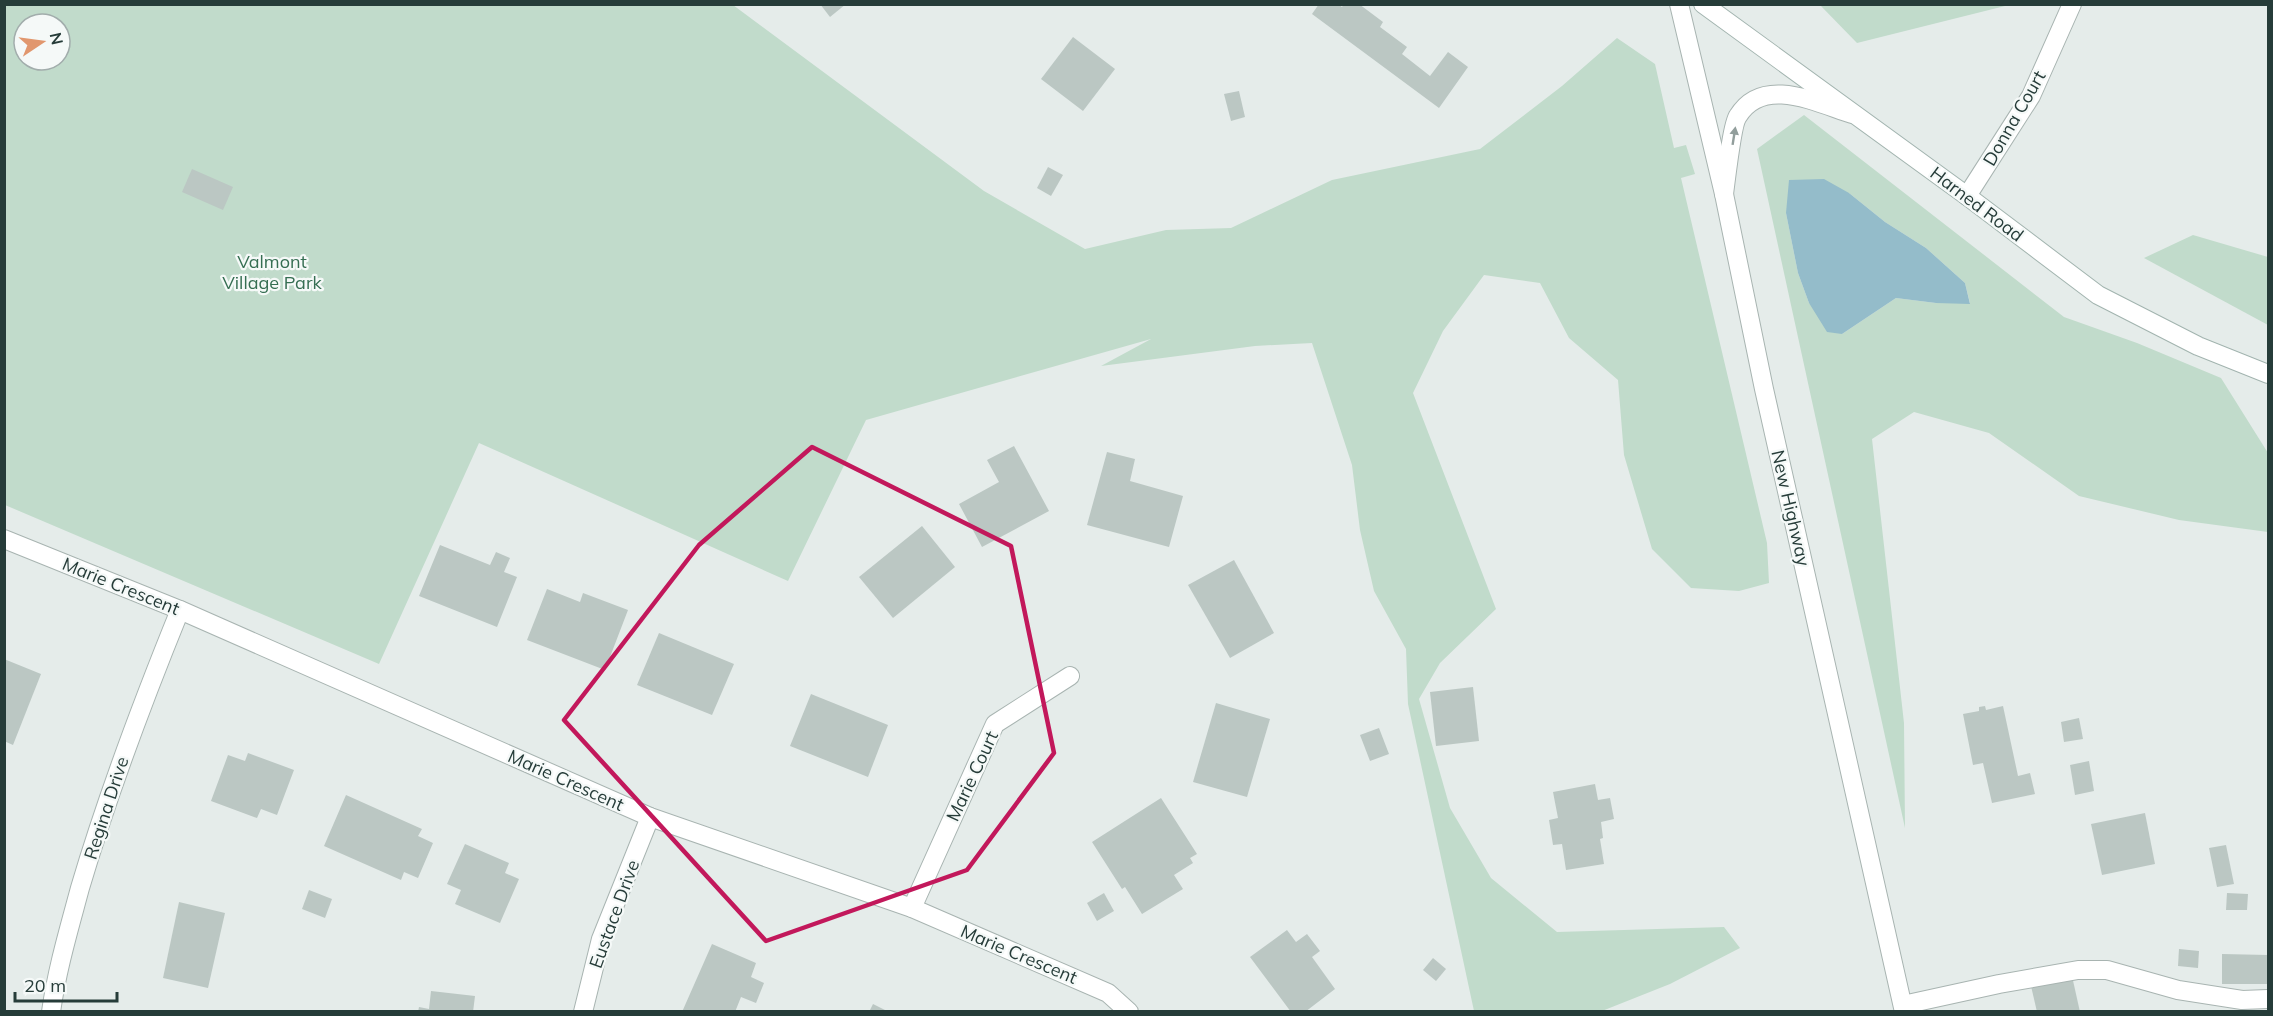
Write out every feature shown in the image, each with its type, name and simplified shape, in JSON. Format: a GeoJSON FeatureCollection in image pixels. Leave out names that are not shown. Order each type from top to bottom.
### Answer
{"type":"FeatureCollection","features":[{"type":"Feature","properties":{"kind":"street","name":"New Highway"},"geometry":{"type":"LineString","coordinates":[[1679,4],[1724,194],[1764,389],[1903,1008]]}},
{"type":"Feature","properties":{"kind":"street","name":"Harned Road"},"geometry":{"type":"LineString","coordinates":[[1703,4],[1967,196],[2098,295],[2198,346],[2268,374]]}},
{"type":"Feature","properties":{"kind":"street","name":"Donna Court"},"geometry":{"type":"LineString","coordinates":[[1967,196],[2031,96],[2072,4]]}},
{"type":"Feature","properties":{"kind":"street"},"geometry":{"type":"LineString","coordinates":[[1724,194],[1737,116],[1757,97],[1783,93],[1855,114]]}},
{"type":"Feature","properties":{"kind":"street","name":"Marie Crescent"},"geometry":{"type":"LineString","coordinates":[[4,540],[180,609],[650,817],[912,908],[1108,993],[1129,1011]]}},
{"type":"Feature","properties":{"kind":"street","name":"Regina Drive"},"geometry":{"type":"LineString","coordinates":[[51,1011],[58,968],[97,831],[140,710],[180,609]]}},
{"type":"Feature","properties":{"kind":"street","name":"Marie Court"},"geometry":{"type":"LineString","coordinates":[[912,908],[995,724],[1070,676]]}},
{"type":"Feature","properties":{"kind":"street","name":"Eustace Drive"},"geometry":{"type":"LineString","coordinates":[[583,1011],[601,939],[650,817]]}},
{"type":"Feature","properties":{"kind":"street"},"geometry":{"type":"LineString","coordinates":[[1903,1008],[1999,984],[2078,970],[2107,970],[2178,990],[2242,1000],[2268,999]]}},
{"type":"Feature","properties":{"kind":"highlighted area"},"geometry":{"type":"Polygon","coordinates":[[[812,447],[1011,546],[1054,753],[967,870],[766,941],[564,720],[699,545],[812,447]]]}},
{"type":"Feature","properties":{"kind":"green space","name":"Valmont Village Park"},"geometry":{"type":"Polygon","coordinates":[[[5,5],[733,5],[984,191],[1085,249],[1166,230],[1231,228],[1332,180],[1480,149],[1562,86],[1617,38],[1655,64],[1674,148],[1686,145],[1695,174],[1681,178],[1767,543],[1769,583],[1739,591],[1691,588],[1652,549],[1624,455],[1618,380],[1569,338],[1540,283],[1484,275],[1443,331],[1413,393],[1496,609],[1440,663],[1419,699],[1450,808],[1491,878],[1557,932],[1724,927],[1740,948],[1670,984],[1602,1011],[1474,1011],[1408,704],[1406,649],[1374,591],[1360,530],[1352,465],[1312,343],[1255,346],[1101,366],[1151,339],[866,420],[788,581],[479,443],[379,664],[5,505],[5,5]]]}},
{"type":"Feature","properties":{"kind":"green space"},"geometry":{"type":"Polygon","coordinates":[[[1820,5],[2009,5],[1857,43],[1820,5]]]}},
{"type":"Feature","properties":{"kind":"green space"},"geometry":{"type":"Polygon","coordinates":[[[1804,115],[2064,317],[2137,343],[2221,378],[2268,453],[2268,532],[2179,520],[2079,496],[1989,433],[1914,412],[1872,439],[1904,723],[1905,828],[1757,149],[1804,115]],[[1849,193],[1786,213],[1798,273],[1809,303],[1842,334],[1896,298],[1936,303],[1970,303],[1965,283],[1926,248],[1885,222],[1849,193]]]}},
{"type":"Feature","properties":{"kind":"green space"},"geometry":{"type":"Polygon","coordinates":[[[2193,235],[2268,257],[2268,325],[2144,258],[2193,235]]]}},
{"type":"Feature","properties":{"kind":"water"},"geometry":{"type":"Polygon","coordinates":[[[1824,179],[1849,193],[1885,222],[1926,248],[1965,283],[1970,304],[1896,298],[1842,334],[1827,332],[1809,303],[1798,273],[1786,213],[1789,180],[1824,179]]]}},
{"type":"Feature","properties":{"kind":"building"},"geometry":{"type":"Polygon","coordinates":[[[820,4],[846,4],[830,17],[820,4]]]}},
{"type":"Feature","properties":{"kind":"building"},"geometry":{"type":"Polygon","coordinates":[[[1319,4],[1338,4],[1342,7],[1344,4],[1359,4],[1383,22],[1380,27],[1407,47],[1402,54],[1430,76],[1448,52],[1468,67],[1439,108],[1312,14],[1319,4]]]}},
{"type":"Feature","properties":{"kind":"building"},"geometry":{"type":"Polygon","coordinates":[[[1073,37],[1115,69],[1083,111],[1041,79],[1073,37]]]}},
{"type":"Feature","properties":{"kind":"building"},"geometry":{"type":"Polygon","coordinates":[[[1239,91],[1245,117],[1231,121],[1224,94],[1239,91]]]}},
{"type":"Feature","properties":{"kind":"building"},"geometry":{"type":"Polygon","coordinates":[[[1048,167],[1063,175],[1051,196],[1037,188],[1048,167]]]}},
{"type":"Feature","properties":{"kind":"building"},"geometry":{"type":"Polygon","coordinates":[[[192,169],[233,187],[223,210],[182,192],[192,169]]]}},
{"type":"Feature","properties":{"kind":"building"},"geometry":{"type":"Polygon","coordinates":[[[1014,446],[1049,511],[982,547],[959,504],[999,482],[987,460],[1014,446]]]}},
{"type":"Feature","properties":{"kind":"building"},"geometry":{"type":"Polygon","coordinates":[[[1107,452],[1135,459],[1130,481],[1183,496],[1169,547],[1087,525],[1107,452]]]}},
{"type":"Feature","properties":{"kind":"building"},"geometry":{"type":"Polygon","coordinates":[[[922,526],[955,567],[893,618],[859,577],[922,526]]]}},
{"type":"Feature","properties":{"kind":"building"},"geometry":{"type":"Polygon","coordinates":[[[440,545],[490,565],[496,552],[510,558],[504,572],[517,577],[497,627],[419,596],[440,545]]]}},
{"type":"Feature","properties":{"kind":"building"},"geometry":{"type":"Polygon","coordinates":[[[1234,560],[1274,633],[1230,658],[1188,585],[1234,560]]]}},
{"type":"Feature","properties":{"kind":"building"},"geometry":{"type":"Polygon","coordinates":[[[547,589],[580,602],[583,593],[628,610],[605,670],[527,640],[547,589]]]}},
{"type":"Feature","properties":{"kind":"building"},"geometry":{"type":"Polygon","coordinates":[[[659,633],[734,664],[712,715],[637,685],[659,633]]]}},
{"type":"Feature","properties":{"kind":"building"},"geometry":{"type":"Polygon","coordinates":[[[4,659],[41,674],[13,745],[4,741],[4,659]]]}},
{"type":"Feature","properties":{"kind":"building"},"geometry":{"type":"Polygon","coordinates":[[[1473,687],[1479,741],[1436,746],[1430,692],[1473,687]]]}},
{"type":"Feature","properties":{"kind":"building"},"geometry":{"type":"Polygon","coordinates":[[[811,694],[888,725],[868,777],[790,746],[811,694]]]}},
{"type":"Feature","properties":{"kind":"building"},"geometry":{"type":"Polygon","coordinates":[[[1216,703],[1270,719],[1247,797],[1193,782],[1216,703]]]}},
{"type":"Feature","properties":{"kind":"building"},"geometry":{"type":"Polygon","coordinates":[[[1985,706],[1986,710],[2003,706],[2018,776],[2030,773],[2035,794],[1992,803],[1983,763],[1973,765],[1963,714],[1979,711],[1979,707],[1985,706]]]}},
{"type":"Feature","properties":{"kind":"building"},"geometry":{"type":"Polygon","coordinates":[[[2079,718],[2083,739],[2064,742],[2061,722],[2079,718]]]}},
{"type":"Feature","properties":{"kind":"building"},"geometry":{"type":"Polygon","coordinates":[[[1379,728],[1389,754],[1370,761],[1360,735],[1379,728]]]}},
{"type":"Feature","properties":{"kind":"building"},"geometry":{"type":"Polygon","coordinates":[[[248,753],[294,770],[277,815],[261,809],[257,818],[211,801],[228,755],[245,761],[248,753]]]}},
{"type":"Feature","properties":{"kind":"building"},"geometry":{"type":"Polygon","coordinates":[[[2089,761],[2094,791],[2075,795],[2070,765],[2089,761]]]}},
{"type":"Feature","properties":{"kind":"building"},"geometry":{"type":"Polygon","coordinates":[[[1595,784],[1598,800],[1610,798],[1614,819],[1601,822],[1603,838],[1600,839],[1604,864],[1566,870],[1562,844],[1553,845],[1549,820],[1558,818],[1553,792],[1595,784]]]}},
{"type":"Feature","properties":{"kind":"building"},"geometry":{"type":"Polygon","coordinates":[[[346,795],[422,829],[418,836],[433,843],[418,878],[404,872],[401,880],[324,846],[346,795]]]}},
{"type":"Feature","properties":{"kind":"building"},"geometry":{"type":"Polygon","coordinates":[[[1161,798],[1197,854],[1190,858],[1193,863],[1174,875],[1183,889],[1142,914],[1125,887],[1122,889],[1092,842],[1161,798]]]}},
{"type":"Feature","properties":{"kind":"building"},"geometry":{"type":"Polygon","coordinates":[[[2145,813],[2155,864],[2102,875],[2091,824],[2145,813]]]}},
{"type":"Feature","properties":{"kind":"building"},"geometry":{"type":"Polygon","coordinates":[[[465,844],[509,863],[505,873],[519,879],[500,923],[455,904],[461,890],[447,884],[465,844]]]}},
{"type":"Feature","properties":{"kind":"building"},"geometry":{"type":"Polygon","coordinates":[[[2226,845],[2234,884],[2217,887],[2209,848],[2226,845]]]}},
{"type":"Feature","properties":{"kind":"building"},"geometry":{"type":"Polygon","coordinates":[[[309,890],[332,899],[325,918],[302,909],[309,890]]]}},
{"type":"Feature","properties":{"kind":"building"},"geometry":{"type":"Polygon","coordinates":[[[1104,893],[1114,911],[1097,921],[1087,903],[1104,893]]]}},
{"type":"Feature","properties":{"kind":"building"},"geometry":{"type":"Polygon","coordinates":[[[2227,893],[2248,894],[2247,910],[2226,910],[2227,893]]]}},
{"type":"Feature","properties":{"kind":"building"},"geometry":{"type":"Polygon","coordinates":[[[179,902],[225,913],[208,988],[163,978],[179,902]]]}},
{"type":"Feature","properties":{"kind":"building"},"geometry":{"type":"Polygon","coordinates":[[[1287,930],[1296,942],[1307,934],[1320,951],[1312,957],[1335,989],[1305,1012],[1291,1012],[1250,957],[1287,930]]]}},
{"type":"Feature","properties":{"kind":"building"},"geometry":{"type":"Polygon","coordinates":[[[712,944],[756,963],[751,977],[764,983],[756,1003],[741,997],[735,1012],[682,1012],[712,944]]]}},
{"type":"Feature","properties":{"kind":"building"},"geometry":{"type":"Polygon","coordinates":[[[2179,949],[2199,951],[2198,968],[2178,966],[2179,949]]]}},
{"type":"Feature","properties":{"kind":"building"},"geometry":{"type":"Polygon","coordinates":[[[2222,954],[2268,955],[2268,984],[2222,984],[2222,954]]]}},
{"type":"Feature","properties":{"kind":"building"},"geometry":{"type":"Polygon","coordinates":[[[1433,958],[1446,969],[1436,981],[1423,970],[1433,958]]]}},
{"type":"Feature","properties":{"kind":"building"},"geometry":{"type":"Polygon","coordinates":[[[2072,976],[2080,1012],[2037,1012],[2031,986],[2072,976]]]}},
{"type":"Feature","properties":{"kind":"building"},"geometry":{"type":"Polygon","coordinates":[[[431,991],[475,996],[473,1012],[418,1012],[419,1007],[429,1009],[431,991]]]}},
{"type":"Feature","properties":{"kind":"building"},"geometry":{"type":"Polygon","coordinates":[[[873,1004],[889,1012],[869,1012],[873,1004]]]}}]}
